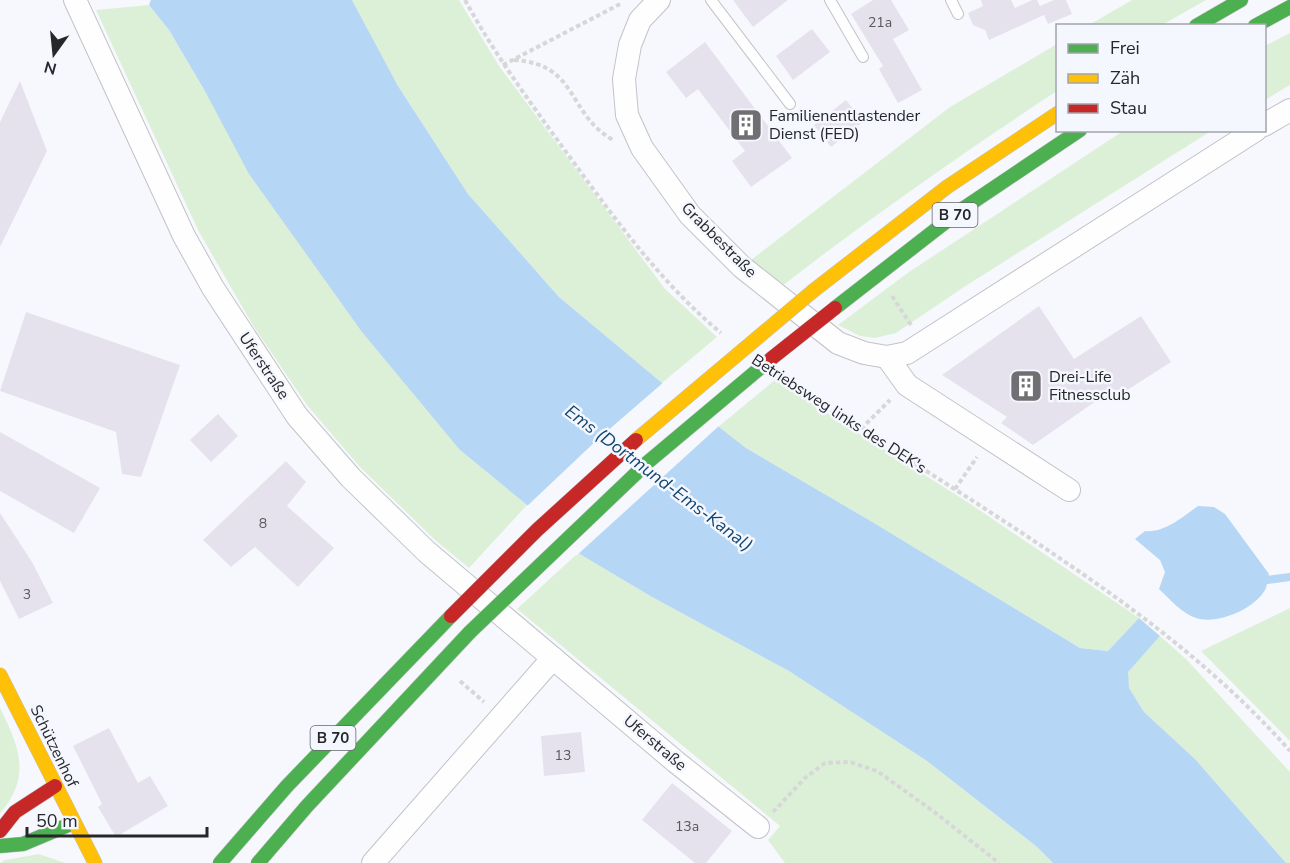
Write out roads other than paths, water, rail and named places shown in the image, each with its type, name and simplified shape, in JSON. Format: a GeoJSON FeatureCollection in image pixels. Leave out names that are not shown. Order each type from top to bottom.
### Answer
{"type":"FeatureCollection","features":[{"type":"Feature","properties":{"kind":"main road"},"geometry":{"type":"LineString","coordinates":[[1199,24],[1241,0]]}},
{"type":"Feature","properties":{"kind":"main road"},"geometry":{"type":"LineString","coordinates":[[1259,24],[1290,7]]}},
{"type":"Feature","properties":{"kind":"main road","name":"B 70"},"geometry":{"type":"LineString","coordinates":[[220,863],[287,786],[451,616],[537,530],[633,442],[813,291],[947,187],[1056,114]]}},
{"type":"Feature","properties":{"kind":"main road","name":"B 70"},"geometry":{"type":"LineString","coordinates":[[258,863],[307,806],[470,632],[554,549],[649,461],[737,386],[961,210],[1077,132]]}},
{"type":"Feature","properties":{"kind":"main road","name":"Schützenhof"},"geometry":{"type":"LineString","coordinates":[[0,675],[95,863]]}},
{"type":"Feature","properties":{"kind":"main road"},"geometry":{"type":"LineString","coordinates":[[0,831],[15,812],[55,786]]}},
{"type":"Feature","properties":{"kind":"main road"},"geometry":{"type":"LineString","coordinates":[[0,846],[23,843],[73,823]]}},
{"type":"Feature","properties":{"kind":"street","name":"Uferstraße"},"geometry":{"type":"LineString","coordinates":[[75,0],[184,236],[213,288],[297,416],[351,478],[406,532],[553,658],[758,827]]}},
{"type":"Feature","properties":{"kind":"street","name":"Grabbestraße"},"geometry":{"type":"LineString","coordinates":[[659,0],[640,20],[630,45],[624,79],[627,115],[642,148],[690,215],[742,267],[838,343],[864,353],[887,357],[907,353],[923,344],[1253,132]]}},
{"type":"Feature","properties":{"kind":"street"},"geometry":{"type":"LineString","coordinates":[[1266,124],[1290,110]]}},
{"type":"Feature","properties":{"kind":"street"},"geometry":{"type":"LineString","coordinates":[[887,357],[907,385],[1069,490]]}},
{"type":"Feature","properties":{"kind":"street"},"geometry":{"type":"LineString","coordinates":[[373,863],[553,658]]}},
{"type":"Feature","properties":{"kind":"lane"},"geometry":{"type":"LineString","coordinates":[[711,0],[790,104]]}},
{"type":"Feature","properties":{"kind":"lane"},"geometry":{"type":"LineString","coordinates":[[830,0],[863,57]]}},
{"type":"Feature","properties":{"kind":"lane"},"geometry":{"type":"LineString","coordinates":[[951,0],[958,14]]}},
{"type":"Feature","properties":{"kind":"water","name":"Ems (Dortmund-Ems-Kanal)"},"geometry":{"type":"Polygon","coordinates":[[[151,0],[352,0],[398,86],[468,194],[559,297],[662,383],[746,448],[1080,648],[1108,651],[1139,618],[1160,636],[1128,672],[1129,688],[1144,712],[1195,759],[1286,863],[1053,863],[1036,846],[927,761],[789,671],[652,597],[578,553],[527,505],[460,450],[362,332],[249,174],[169,30],[149,5],[151,0]]]}},
{"type":"Feature","properties":{"kind":"water"},"geometry":{"type":"Polygon","coordinates":[[[1198,506],[1214,507],[1225,514],[1269,574],[1266,588],[1254,603],[1225,617],[1205,620],[1185,613],[1159,589],[1165,572],[1160,560],[1135,539],[1145,531],[1166,527],[1198,506]]]}},
{"type":"Feature","properties":{"kind":"waterway"},"geometry":{"type":"LineString","coordinates":[[1259,579],[1290,577]]}},
{"type":"Feature","properties":{"kind":"place","name":"Familienentlastender Dienst (FED)"},"geometry":{"type":"Point","coordinates":[746,125]}},
{"type":"Feature","properties":{"kind":"place","name":"Drei-Life Fitnessclub"},"geometry":{"type":"Point","coordinates":[1026,386]}}]}
